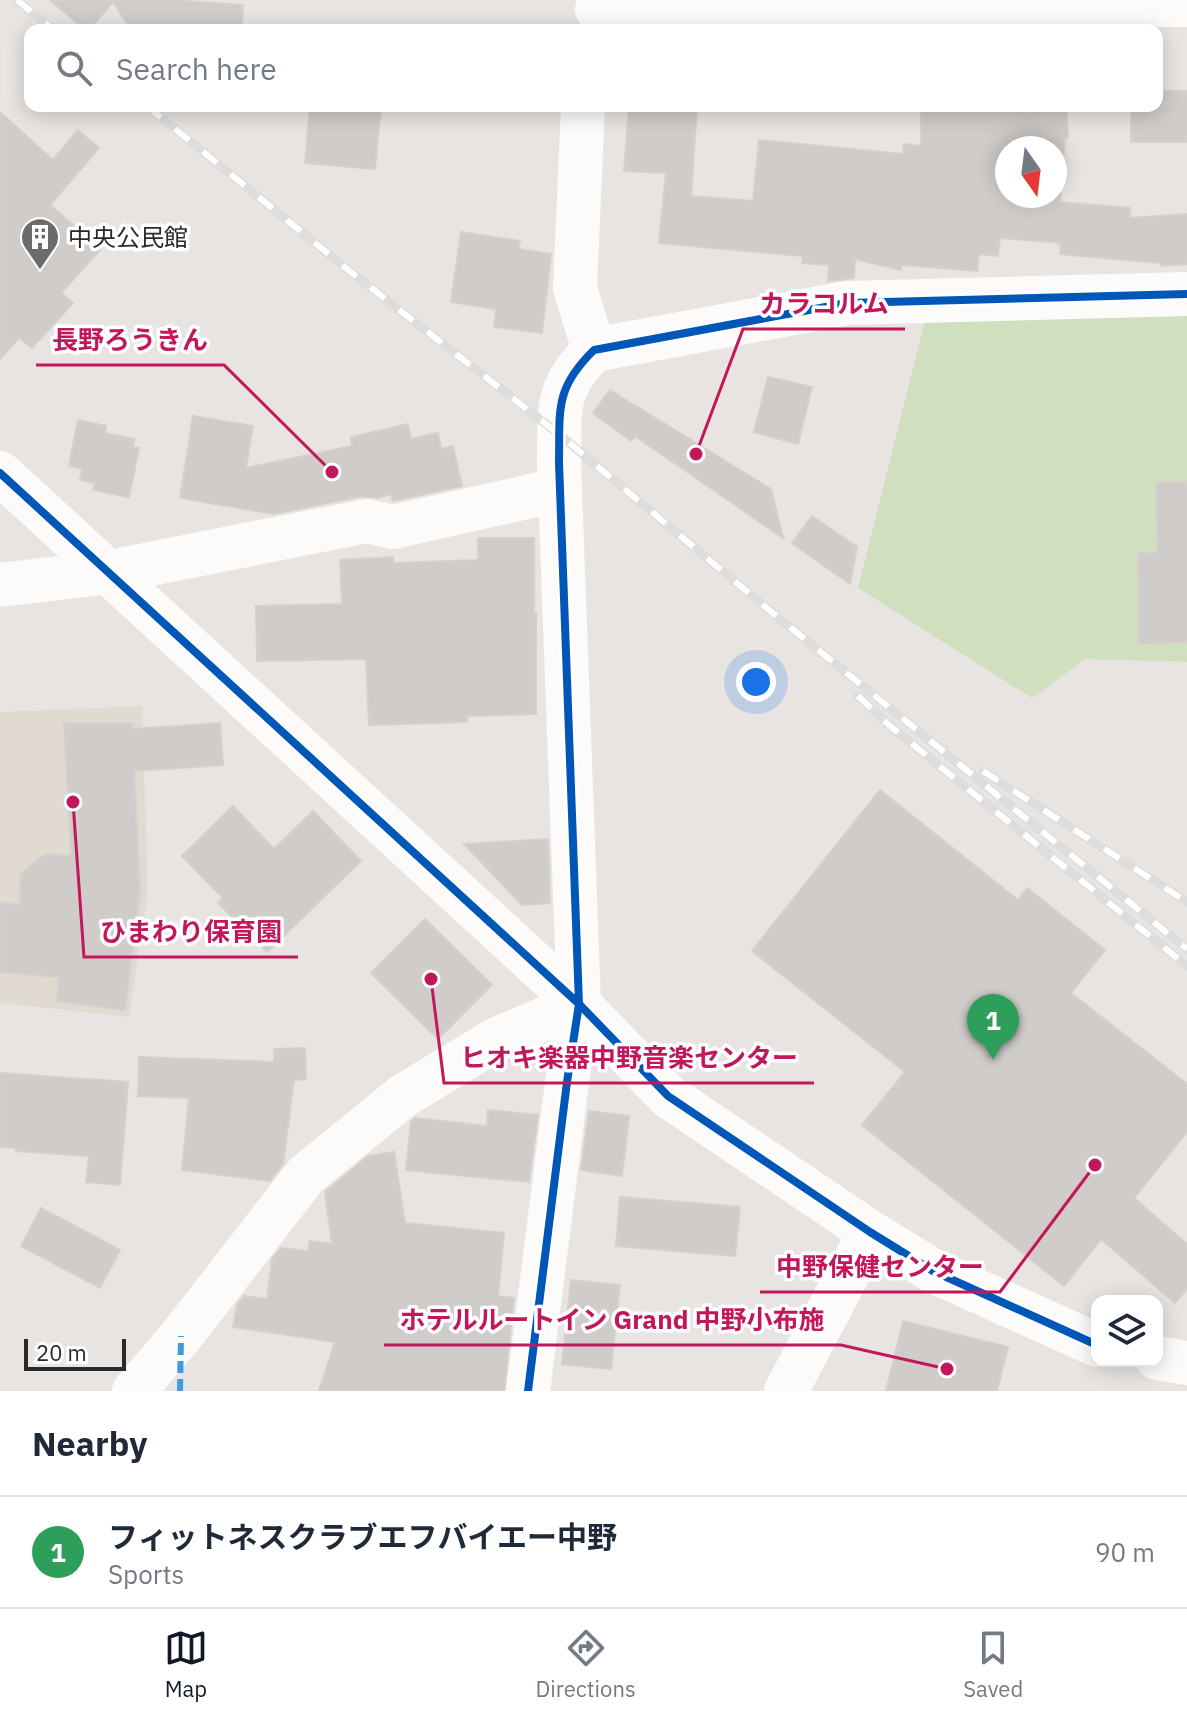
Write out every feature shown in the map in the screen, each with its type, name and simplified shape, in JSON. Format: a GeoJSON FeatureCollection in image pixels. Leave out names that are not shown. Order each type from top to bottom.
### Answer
{"type":"FeatureCollection","features":[{"type":"Feature","properties":{"kind":"street"},"geometry":{"type":"LineString","coordinates":[[596,13],[1187,5]]}},
{"type":"Feature","properties":{"kind":"street"},"geometry":{"type":"LineString","coordinates":[[583,112],[575,288],[594,350]]}},
{"type":"Feature","properties":{"kind":"street"},"geometry":{"type":"LineString","coordinates":[[528,1391],[579,1004],[559,401],[575,368],[594,350],[847,303],[1187,294]]}},
{"type":"Feature","properties":{"kind":"street"},"geometry":{"type":"LineString","coordinates":[[0,473],[579,1004],[668,1096],[933,1271],[1091,1342]]}},
{"type":"Feature","properties":{"kind":"street"},"geometry":{"type":"LineString","coordinates":[[0,585],[110,572],[367,521],[393,527],[540,494],[560,500]]}},
{"type":"Feature","properties":{"kind":"street"},"geometry":{"type":"LineString","coordinates":[[134,1391],[181,1336],[306,1175],[403,1096],[495,1040],[579,1004]]}},
{"type":"Feature","properties":{"kind":"street"},"geometry":{"type":"LineString","coordinates":[[786,1391],[870,1232]]}},
{"type":"Feature","properties":{"kind":"street"},"geometry":{"type":"LineString","coordinates":[[1163,1359],[1187,1363]]}},
{"type":"Feature","properties":{"kind":"shaded area"},"geometry":{"type":"Polygon","coordinates":[[[142,706],[148,891],[129,1017],[0,1003],[0,712],[142,706]]]}},
{"type":"Feature","properties":{"kind":"green space"},"geometry":{"type":"Polygon","coordinates":[[[1187,294],[1187,662],[1085,659],[1032,698],[858,588],[930,301],[1187,294]]]}},
{"type":"Feature","properties":{"kind":"building"},"geometry":{"type":"Polygon","coordinates":[[[50,0],[169,0],[243,5],[242,24],[127,24],[113,2],[94,24],[78,24],[50,0]]]}},
{"type":"Feature","properties":{"kind":"building"},"geometry":{"type":"Polygon","coordinates":[[[1163,91],[1187,91],[1187,142],[1131,142],[1131,112],[1163,112],[1163,91]]]}},
{"type":"Feature","properties":{"kind":"building","name":"中央公民館"},"geometry":{"type":"Polygon","coordinates":[[[0,112],[53,160],[78,130],[99,148],[50,205],[101,249],[61,293],[73,303],[32,348],[19,338],[0,359],[0,112]]]}},
{"type":"Feature","properties":{"kind":"building"},"geometry":{"type":"Polygon","coordinates":[[[309,112],[380,112],[375,169],[305,163],[309,112]]]}},
{"type":"Feature","properties":{"kind":"building"},"geometry":{"type":"Polygon","coordinates":[[[629,112],[697,112],[691,196],[753,201],[759,140],[903,154],[904,144],[921,146],[921,112],[1066,112],[1068,138],[995,136],[995,208],[1067,208],[1067,203],[1130,208],[1130,218],[1187,214],[1187,264],[1161,266],[1161,263],[1060,254],[1061,243],[1000,238],[998,256],[979,254],[977,271],[901,265],[901,270],[855,259],[854,278],[828,281],[829,265],[802,263],[803,256],[659,243],[666,173],[624,171],[629,112]]]}},
{"type":"Feature","properties":{"kind":"building"},"geometry":{"type":"Polygon","coordinates":[[[461,232],[520,241],[518,249],[551,254],[542,333],[494,327],[496,309],[451,302],[461,232]]]}},
{"type":"Feature","properties":{"kind":"building"},"geometry":{"type":"Polygon","coordinates":[[[768,377],[812,387],[798,444],[754,432],[768,377]]]}},
{"type":"Feature","properties":{"kind":"building"},"geometry":{"type":"Polygon","coordinates":[[[610,390],[771,489],[783,538],[635,436],[631,441],[593,413],[610,390]]]}},
{"type":"Feature","properties":{"kind":"building"},"geometry":{"type":"Polygon","coordinates":[[[193,416],[253,426],[246,468],[352,446],[351,437],[408,424],[411,439],[438,433],[441,449],[453,446],[462,486],[393,501],[391,494],[377,498],[362,496],[274,514],[180,498],[193,416]]]}},
{"type":"Feature","properties":{"kind":"building"},"geometry":{"type":"Polygon","coordinates":[[[78,420],[106,426],[105,433],[134,439],[133,447],[139,448],[129,497],[93,490],[95,483],[80,480],[82,469],[69,466],[78,420]]]}},
{"type":"Feature","properties":{"kind":"building"},"geometry":{"type":"Polygon","coordinates":[[[1156,482],[1187,482],[1187,642],[1139,643],[1138,553],[1157,553],[1156,482]]]}},
{"type":"Feature","properties":{"kind":"building"},"geometry":{"type":"Polygon","coordinates":[[[812,516],[857,547],[850,584],[792,543],[812,516]]]}},
{"type":"Feature","properties":{"kind":"building"},"geometry":{"type":"Polygon","coordinates":[[[478,538],[534,538],[536,714],[467,716],[467,722],[369,725],[366,659],[257,661],[256,606],[342,604],[340,560],[393,557],[393,563],[478,560],[478,538]]]}},
{"type":"Feature","properties":{"kind":"building"},"geometry":{"type":"Polygon","coordinates":[[[64,723],[132,723],[132,729],[220,723],[223,765],[134,771],[140,892],[125,1010],[57,1001],[59,977],[0,972],[0,903],[20,905],[21,873],[46,854],[71,856],[64,723]]]}},
{"type":"Feature","properties":{"kind":"building"},"geometry":{"type":"Polygon","coordinates":[[[880,790],[1018,900],[1027,888],[1105,950],[1071,993],[1187,1084],[1187,1132],[1134,1198],[1187,1244],[1187,1289],[1175,1303],[1101,1239],[1064,1286],[862,1125],[905,1072],[752,951],[880,790]]]}},
{"type":"Feature","properties":{"kind":"building"},"geometry":{"type":"Polygon","coordinates":[[[233,806],[274,849],[313,811],[361,861],[267,952],[218,903],[223,898],[182,856],[233,806]]]}},
{"type":"Feature","properties":{"kind":"building"},"geometry":{"type":"Polygon","coordinates":[[[548,839],[550,903],[522,905],[464,844],[548,839]]]}},
{"type":"Feature","properties":{"kind":"building"},"geometry":{"type":"Polygon","coordinates":[[[425,919],[492,985],[438,1039],[371,973],[425,919]]]}},
{"type":"Feature","properties":{"kind":"building"},"geometry":{"type":"Polygon","coordinates":[[[305,1048],[306,1079],[294,1080],[283,1164],[270,1181],[182,1170],[189,1098],[138,1096],[139,1057],[274,1062],[274,1049],[305,1048]]]}},
{"type":"Feature","properties":{"kind":"building"},"geometry":{"type":"Polygon","coordinates":[[[0,1073],[128,1082],[120,1185],[86,1182],[89,1156],[0,1147],[0,1073]]]}},
{"type":"Feature","properties":{"kind":"building"},"geometry":{"type":"Polygon","coordinates":[[[488,1110],[538,1115],[529,1182],[406,1170],[411,1122],[415,1118],[487,1126],[488,1110]]]}},
{"type":"Feature","properties":{"kind":"building"},"geometry":{"type":"Polygon","coordinates":[[[589,1111],[629,1116],[622,1176],[581,1170],[589,1111]]]}},
{"type":"Feature","properties":{"kind":"building"},"geometry":{"type":"Polygon","coordinates":[[[394,1152],[405,1223],[504,1233],[498,1296],[514,1298],[504,1391],[319,1391],[335,1342],[233,1327],[237,1305],[244,1296],[267,1299],[272,1259],[281,1248],[308,1251],[310,1241],[332,1244],[325,1192],[368,1156],[394,1152]]]}},
{"type":"Feature","properties":{"kind":"building"},"geometry":{"type":"Polygon","coordinates":[[[620,1197],[740,1207],[735,1256],[616,1246],[620,1197]]]}},
{"type":"Feature","properties":{"kind":"building"},"geometry":{"type":"Polygon","coordinates":[[[41,1208],[120,1250],[100,1288],[21,1246],[41,1208]]]}},
{"type":"Feature","properties":{"kind":"building"},"geometry":{"type":"Polygon","coordinates":[[[571,1280],[620,1285],[611,1369],[562,1364],[571,1280]]]}},
{"type":"Feature","properties":{"kind":"building"},"geometry":{"type":"Polygon","coordinates":[[[903,1321],[1008,1347],[997,1391],[886,1391],[903,1321]]]}},
{"type":"Feature","properties":{"kind":"railway"},"geometry":{"type":"LineString","coordinates":[[17,0],[47,24]]}},
{"type":"Feature","properties":{"kind":"railway"},"geometry":{"type":"LineString","coordinates":[[154,112],[347,269],[560,435],[769,610],[1187,949]]}},
{"type":"Feature","properties":{"kind":"railway"},"geometry":{"type":"LineString","coordinates":[[858,696],[890,726],[1187,966]]}},
{"type":"Feature","properties":{"kind":"railway"},"geometry":{"type":"LineString","coordinates":[[983,771],[1187,902]]}},
{"type":"Feature","properties":{"kind":"marked path"},"geometry":{"type":"LineString","coordinates":[[180,1391],[181,1336]]}},
{"type":"Feature","properties":{"kind":"cycle path"},"geometry":{"type":"LineString","coordinates":[[528,1391],[579,1004],[559,463],[560,414],[572,377],[594,350],[847,303],[1187,294]]}},
{"type":"Feature","properties":{"kind":"cycle path"},"geometry":{"type":"LineString","coordinates":[[0,473],[579,1004],[668,1096],[933,1271],[1091,1342]]}},
{"type":"Feature","properties":{"kind":"place","name":"中央公民館"},"geometry":{"type":"Point","coordinates":[40,271]}},
{"type":"Feature","properties":{"kind":"place","name":"カラコルム"},"geometry":{"type":"Point","coordinates":[696,454]}},
{"type":"Feature","properties":{"kind":"place","name":"長野ろうきん"},"geometry":{"type":"Point","coordinates":[332,472]}},
{"type":"Feature","properties":{"kind":"place","name":"ひまわり保育園"},"geometry":{"type":"Point","coordinates":[73,802]}},
{"type":"Feature","properties":{"kind":"place","name":"ヒオキ楽器中野音楽センター"},"geometry":{"type":"Point","coordinates":[431,979]}},
{"type":"Feature","properties":{"kind":"place","name":"フィットネスクラブエフバイエー中野"},"geometry":{"type":"Point","coordinates":[993,1060]}},
{"type":"Feature","properties":{"kind":"place","name":"中野保健センター"},"geometry":{"type":"Point","coordinates":[1095,1165]}},
{"type":"Feature","properties":{"kind":"place","name":"ホテルルートイン Grand 中野小布施"},"geometry":{"type":"Point","coordinates":[947,1369]}}]}
